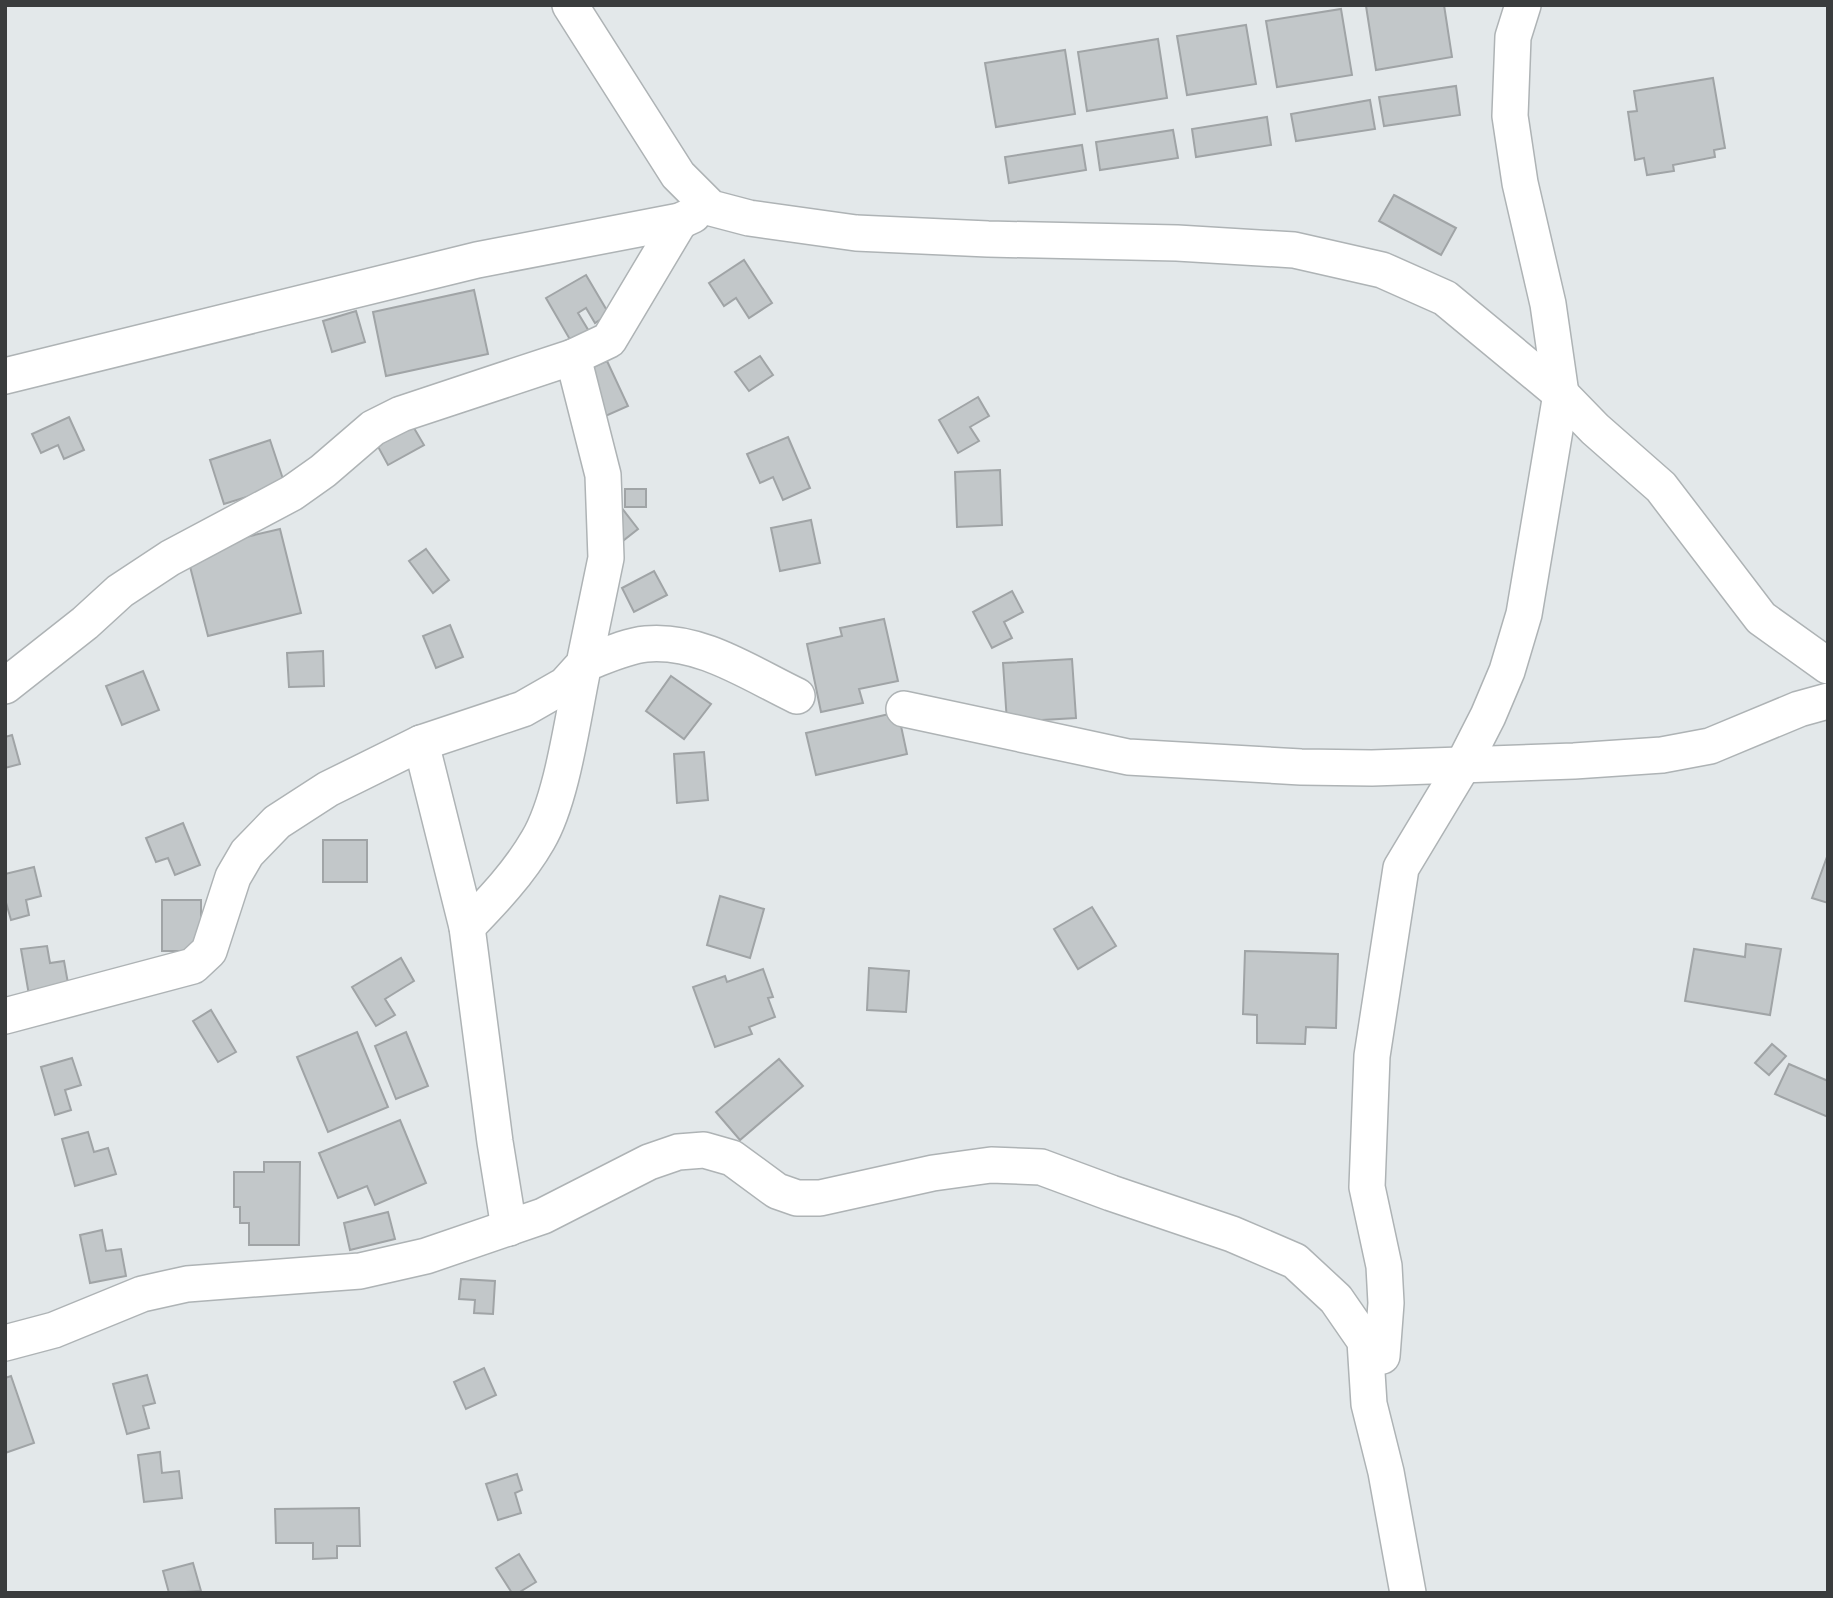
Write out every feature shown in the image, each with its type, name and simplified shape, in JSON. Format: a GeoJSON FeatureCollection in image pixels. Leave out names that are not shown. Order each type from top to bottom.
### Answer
{"type":"FeatureCollection","features":[{"type":"Feature","properties":{"kind":"street"},"geometry":{"type":"LineString","coordinates":[[570,5],[678,175],[695,215]]}},
{"type":"Feature","properties":{"kind":"street"},"geometry":{"type":"LineString","coordinates":[[1382,1356],[1386,1303],[1384,1266],[1367,1187],[1372,1055],[1401,868],[1463,765],[1507,671],[1524,614],[1561,394],[1548,304],[1520,183],[1510,116],[1513,37],[1523,5]]}},
{"type":"Feature","properties":{"kind":"street"},"geometry":{"type":"LineString","coordinates":[[5,686],[85,623],[120,591],[170,558],[292,493],[323,471],[373,428],[401,414],[573,357],[609,340],[695,215]]}},
{"type":"Feature","properties":{"kind":"street"},"geometry":{"type":"LineString","coordinates":[[5,376],[477,260],[695,215],[748,218],[856,233],[1177,243],[1307,253],[1382,270],[1445,298],[1561,394],[1595,429],[1661,487],[1761,618],[1828,666]]}},
{"type":"Feature","properties":{"kind":"street"},"geometry":{"type":"LineString","coordinates":[[467,927],[502,891],[538,840],[550,813],[606,558],[603,475],[573,357]]}},
{"type":"Feature","properties":{"kind":"street"},"geometry":{"type":"LineString","coordinates":[[5,1016],[193,966],[209,951],[233,877],[247,853],[277,822],[328,789],[421,743],[523,709],[565,685],[584,664],[643,644],[672,644],[694,648],[797,696]]}},
{"type":"Feature","properties":{"kind":"street"},"geometry":{"type":"LineString","coordinates":[[904,709],[1128,757],[1301,767],[1463,765],[1662,755],[1710,746],[1799,709],[1828,701]]}},
{"type":"Feature","properties":{"kind":"street"},"geometry":{"type":"LineString","coordinates":[[421,743],[467,927],[509,1228]]}},
{"type":"Feature","properties":{"kind":"street"},"geometry":{"type":"LineString","coordinates":[[8,1338],[54,1330],[142,1294],[187,1284],[360,1271],[426,1256],[544,1216],[649,1161],[678,1152],[704,1150],[732,1158],[777,1191],[797,1198],[820,1198],[933,1173],[991,1165],[1041,1167],[1232,1234],[1295,1261],[1336,1299],[1365,1341],[1369,1404],[1386,1472],[1408,1593]]}},
{"type":"Feature","properties":{"kind":"building"},"geometry":{"type":"Polygon","coordinates":[[[1444,5],[1452,57],[1376,70],[1366,6],[1444,5]]]}},
{"type":"Feature","properties":{"kind":"building"},"geometry":{"type":"Polygon","coordinates":[[[1341,9],[1352,75],[1277,87],[1266,21],[1341,9]]]}},
{"type":"Feature","properties":{"kind":"building"},"geometry":{"type":"Polygon","coordinates":[[[1246,25],[1256,84],[1187,95],[1177,36],[1246,25]]]}},
{"type":"Feature","properties":{"kind":"building"},"geometry":{"type":"Polygon","coordinates":[[[1158,39],[1167,98],[1087,111],[1078,52],[1158,39]]]}},
{"type":"Feature","properties":{"kind":"building"},"geometry":{"type":"Polygon","coordinates":[[[1065,50],[1075,114],[996,127],[985,63],[1065,50]]]}},
{"type":"Feature","properties":{"kind":"building"},"geometry":{"type":"Polygon","coordinates":[[[1713,78],[1725,148],[1714,150],[1715,157],[1673,165],[1674,171],[1647,175],[1644,158],[1635,160],[1628,112],[1637,111],[1634,91],[1713,78]]]}},
{"type":"Feature","properties":{"kind":"building"},"geometry":{"type":"Polygon","coordinates":[[[1456,86],[1460,115],[1384,126],[1379,97],[1456,86]]]}},
{"type":"Feature","properties":{"kind":"building"},"geometry":{"type":"Polygon","coordinates":[[[1370,100],[1375,129],[1296,141],[1291,114],[1370,100]]]}},
{"type":"Feature","properties":{"kind":"building"},"geometry":{"type":"Polygon","coordinates":[[[1267,117],[1271,145],[1196,157],[1192,129],[1267,117]]]}},
{"type":"Feature","properties":{"kind":"building"},"geometry":{"type":"Polygon","coordinates":[[[1173,130],[1178,158],[1100,170],[1096,142],[1173,130]]]}},
{"type":"Feature","properties":{"kind":"building"},"geometry":{"type":"Polygon","coordinates":[[[1082,145],[1086,170],[1009,183],[1005,157],[1082,145]]]}},
{"type":"Feature","properties":{"kind":"building"},"geometry":{"type":"Polygon","coordinates":[[[1394,195],[1456,228],[1441,255],[1379,221],[1394,195]]]}},
{"type":"Feature","properties":{"kind":"building"},"geometry":{"type":"Polygon","coordinates":[[[744,260],[772,303],[749,318],[736,298],[724,306],[709,283],[744,260]]]}},
{"type":"Feature","properties":{"kind":"building"},"geometry":{"type":"Polygon","coordinates":[[[586,275],[609,314],[595,323],[586,308],[578,313],[590,333],[572,343],[546,298],[586,275]]]}},
{"type":"Feature","properties":{"kind":"building"},"geometry":{"type":"Polygon","coordinates":[[[474,290],[488,354],[386,376],[373,312],[474,290]]]}},
{"type":"Feature","properties":{"kind":"building"},"geometry":{"type":"Polygon","coordinates":[[[356,311],[365,342],[332,352],[323,321],[356,311]]]}},
{"type":"Feature","properties":{"kind":"building"},"geometry":{"type":"Polygon","coordinates":[[[760,356],[773,375],[749,391],[735,372],[760,356]]]}},
{"type":"Feature","properties":{"kind":"building"},"geometry":{"type":"Polygon","coordinates":[[[607,361],[628,406],[601,418],[581,372],[607,361]]]}},
{"type":"Feature","properties":{"kind":"building"},"geometry":{"type":"Polygon","coordinates":[[[978,397],[989,416],[970,427],[979,441],[958,453],[939,420],[978,397]]]}},
{"type":"Feature","properties":{"kind":"building"},"geometry":{"type":"Polygon","coordinates":[[[69,417],[84,450],[64,459],[58,445],[41,453],[32,434],[69,417]]]}},
{"type":"Feature","properties":{"kind":"building"},"geometry":{"type":"Polygon","coordinates":[[[411,423],[424,445],[388,465],[376,443],[411,423]]]}},
{"type":"Feature","properties":{"kind":"building"},"geometry":{"type":"Polygon","coordinates":[[[788,437],[810,488],[783,500],[773,477],[760,483],[747,454],[788,437]]]}},
{"type":"Feature","properties":{"kind":"building"},"geometry":{"type":"Polygon","coordinates":[[[270,440],[285,485],[224,504],[210,460],[270,440]]]}},
{"type":"Feature","properties":{"kind":"building"},"geometry":{"type":"Polygon","coordinates":[[[1000,470],[1002,525],[957,527],[955,472],[1000,470]]]}},
{"type":"Feature","properties":{"kind":"building"},"geometry":{"type":"Polygon","coordinates":[[[625,489],[646,489],[646,507],[625,507],[625,489]]]}},
{"type":"Feature","properties":{"kind":"building"},"geometry":{"type":"Polygon","coordinates":[[[621,507],[638,529],[624,540],[607,518],[621,507]]]}},
{"type":"Feature","properties":{"kind":"building"},"geometry":{"type":"Polygon","coordinates":[[[811,520],[820,563],[780,571],[771,528],[811,520]]]}},
{"type":"Feature","properties":{"kind":"building"},"geometry":{"type":"Polygon","coordinates":[[[280,529],[301,613],[208,636],[186,551],[280,529]]]}},
{"type":"Feature","properties":{"kind":"building"},"geometry":{"type":"Polygon","coordinates":[[[426,549],[449,580],[433,593],[409,561],[426,549]]]}},
{"type":"Feature","properties":{"kind":"building"},"geometry":{"type":"Polygon","coordinates":[[[654,571],[667,595],[634,612],[622,588],[654,571]]]}},
{"type":"Feature","properties":{"kind":"building"},"geometry":{"type":"Polygon","coordinates":[[[1012,591],[1023,612],[1004,622],[1012,638],[992,648],[973,612],[1012,591]]]}},
{"type":"Feature","properties":{"kind":"building"},"geometry":{"type":"Polygon","coordinates":[[[884,619],[898,681],[859,689],[863,703],[821,712],[807,644],[842,636],[840,628],[884,619]]]}},
{"type":"Feature","properties":{"kind":"building"},"geometry":{"type":"Polygon","coordinates":[[[450,625],[463,657],[436,668],[423,636],[450,625]]]}},
{"type":"Feature","properties":{"kind":"building"},"geometry":{"type":"Polygon","coordinates":[[[323,651],[324,686],[289,687],[287,653],[323,651]]]}},
{"type":"Feature","properties":{"kind":"building"},"geometry":{"type":"Polygon","coordinates":[[[1072,659],[1076,718],[1007,722],[1003,663],[1072,659]]]}},
{"type":"Feature","properties":{"kind":"building"},"geometry":{"type":"Polygon","coordinates":[[[143,671],[159,710],[122,725],[106,686],[143,671]]]}},
{"type":"Feature","properties":{"kind":"building"},"geometry":{"type":"Polygon","coordinates":[[[671,676],[711,704],[684,739],[646,711],[671,676]]]}},
{"type":"Feature","properties":{"kind":"building"},"geometry":{"type":"Polygon","coordinates":[[[898,712],[907,754],[816,775],[806,733],[898,712]]]}},
{"type":"Feature","properties":{"kind":"building"},"geometry":{"type":"Polygon","coordinates":[[[12,735],[20,764],[5,768],[5,737],[12,735]]]}},
{"type":"Feature","properties":{"kind":"building"},"geometry":{"type":"Polygon","coordinates":[[[704,752],[708,800],[677,803],[674,754],[704,752]]]}},
{"type":"Feature","properties":{"kind":"building"},"geometry":{"type":"Polygon","coordinates":[[[183,823],[200,865],[175,875],[168,858],[156,862],[146,838],[183,823]]]}},
{"type":"Feature","properties":{"kind":"building"},"geometry":{"type":"Polygon","coordinates":[[[323,840],[367,840],[367,882],[323,882],[323,840]]]}},
{"type":"Feature","properties":{"kind":"building"},"geometry":{"type":"Polygon","coordinates":[[[1828,854],[1828,903],[1812,898],[1828,854]]]}},
{"type":"Feature","properties":{"kind":"building"},"geometry":{"type":"Polygon","coordinates":[[[34,867],[41,896],[26,900],[29,915],[11,920],[5,899],[5,874],[34,867]]]}},
{"type":"Feature","properties":{"kind":"building"},"geometry":{"type":"Polygon","coordinates":[[[720,896],[764,909],[750,958],[707,945],[720,896]]]}},
{"type":"Feature","properties":{"kind":"building"},"geometry":{"type":"Polygon","coordinates":[[[162,900],[201,900],[201,951],[162,951],[162,900]]]}},
{"type":"Feature","properties":{"kind":"building"},"geometry":{"type":"Polygon","coordinates":[[[1092,907],[1116,946],[1078,969],[1054,929],[1092,907]]]}},
{"type":"Feature","properties":{"kind":"building"},"geometry":{"type":"Polygon","coordinates":[[[1746,944],[1781,949],[1770,1015],[1685,1001],[1694,949],[1745,957],[1746,944]]]}},
{"type":"Feature","properties":{"kind":"building"},"geometry":{"type":"Polygon","coordinates":[[[47,946],[50,963],[64,961],[69,989],[29,995],[21,949],[47,946]]]}},
{"type":"Feature","properties":{"kind":"building"},"geometry":{"type":"Polygon","coordinates":[[[1245,951],[1338,954],[1336,1028],[1306,1027],[1305,1044],[1257,1043],[1257,1015],[1243,1014],[1245,951]]]}},
{"type":"Feature","properties":{"kind":"building"},"geometry":{"type":"Polygon","coordinates":[[[401,958],[414,981],[385,999],[395,1015],[376,1026],[352,987],[401,958]]]}},
{"type":"Feature","properties":{"kind":"building"},"geometry":{"type":"Polygon","coordinates":[[[869,968],[909,971],[906,1012],[867,1010],[869,968]]]}},
{"type":"Feature","properties":{"kind":"building"},"geometry":{"type":"Polygon","coordinates":[[[763,969],[773,997],[768,998],[775,1017],[749,1027],[752,1034],[715,1047],[693,987],[725,976],[727,982],[763,969]]]}},
{"type":"Feature","properties":{"kind":"building"},"geometry":{"type":"Polygon","coordinates":[[[211,1010],[236,1052],[218,1062],[193,1021],[211,1010]]]}},
{"type":"Feature","properties":{"kind":"building"},"geometry":{"type":"Polygon","coordinates":[[[357,1032],[388,1107],[328,1132],[297,1057],[357,1032]]]}},
{"type":"Feature","properties":{"kind":"building"},"geometry":{"type":"Polygon","coordinates":[[[406,1032],[428,1086],[396,1099],[375,1046],[406,1032]]]}},
{"type":"Feature","properties":{"kind":"building"},"geometry":{"type":"Polygon","coordinates":[[[1772,1044],[1786,1056],[1769,1075],[1755,1063],[1772,1044]]]}},
{"type":"Feature","properties":{"kind":"building"},"geometry":{"type":"Polygon","coordinates":[[[72,1058],[81,1085],[65,1090],[71,1110],[55,1115],[41,1067],[72,1058]]]}},
{"type":"Feature","properties":{"kind":"building"},"geometry":{"type":"Polygon","coordinates":[[[779,1059],[803,1086],[740,1140],[716,1112],[779,1059]]]}},
{"type":"Feature","properties":{"kind":"building"},"geometry":{"type":"Polygon","coordinates":[[[1789,1064],[1828,1081],[1828,1117],[1775,1094],[1789,1064]]]}},
{"type":"Feature","properties":{"kind":"building"},"geometry":{"type":"Polygon","coordinates":[[[400,1120],[426,1183],[375,1205],[367,1186],[338,1198],[319,1153],[400,1120]]]}},
{"type":"Feature","properties":{"kind":"building"},"geometry":{"type":"Polygon","coordinates":[[[88,1132],[94,1152],[108,1148],[116,1174],[75,1186],[62,1139],[88,1132]]]}},
{"type":"Feature","properties":{"kind":"building"},"geometry":{"type":"Polygon","coordinates":[[[264,1162],[300,1162],[299,1245],[249,1245],[249,1223],[240,1223],[240,1207],[234,1207],[234,1172],[264,1172],[264,1162]]]}},
{"type":"Feature","properties":{"kind":"building"},"geometry":{"type":"Polygon","coordinates":[[[388,1212],[395,1239],[350,1250],[344,1223],[388,1212]]]}},
{"type":"Feature","properties":{"kind":"building"},"geometry":{"type":"Polygon","coordinates":[[[102,1230],[106,1251],[121,1249],[126,1276],[90,1283],[80,1235],[102,1230]]]}},
{"type":"Feature","properties":{"kind":"building"},"geometry":{"type":"Polygon","coordinates":[[[461,1279],[495,1281],[493,1314],[474,1313],[475,1300],[459,1299],[461,1279]]]}},
{"type":"Feature","properties":{"kind":"building"},"geometry":{"type":"Polygon","coordinates":[[[484,1368],[496,1395],[466,1409],[454,1382],[484,1368]]]}},
{"type":"Feature","properties":{"kind":"building"},"geometry":{"type":"Polygon","coordinates":[[[147,1375],[155,1403],[143,1406],[149,1428],[127,1434],[113,1384],[147,1375]]]}},
{"type":"Feature","properties":{"kind":"building"},"geometry":{"type":"Polygon","coordinates":[[[11,1376],[34,1443],[5,1453],[5,1378],[11,1376]]]}},
{"type":"Feature","properties":{"kind":"building"},"geometry":{"type":"Polygon","coordinates":[[[160,1452],[162,1473],[179,1471],[182,1498],[144,1502],[138,1455],[160,1452]]]}},
{"type":"Feature","properties":{"kind":"building"},"geometry":{"type":"Polygon","coordinates":[[[517,1474],[522,1490],[515,1493],[521,1513],[498,1520],[486,1484],[517,1474]]]}},
{"type":"Feature","properties":{"kind":"building"},"geometry":{"type":"Polygon","coordinates":[[[359,1508],[360,1546],[337,1546],[337,1558],[313,1559],[313,1543],[276,1543],[275,1509],[359,1508]]]}},
{"type":"Feature","properties":{"kind":"building"},"geometry":{"type":"Polygon","coordinates":[[[519,1554],[536,1582],[518,1593],[512,1593],[496,1568],[519,1554]]]}},
{"type":"Feature","properties":{"kind":"building"},"geometry":{"type":"Polygon","coordinates":[[[193,1563],[201,1591],[169,1593],[163,1571],[193,1563]]]}}]}
